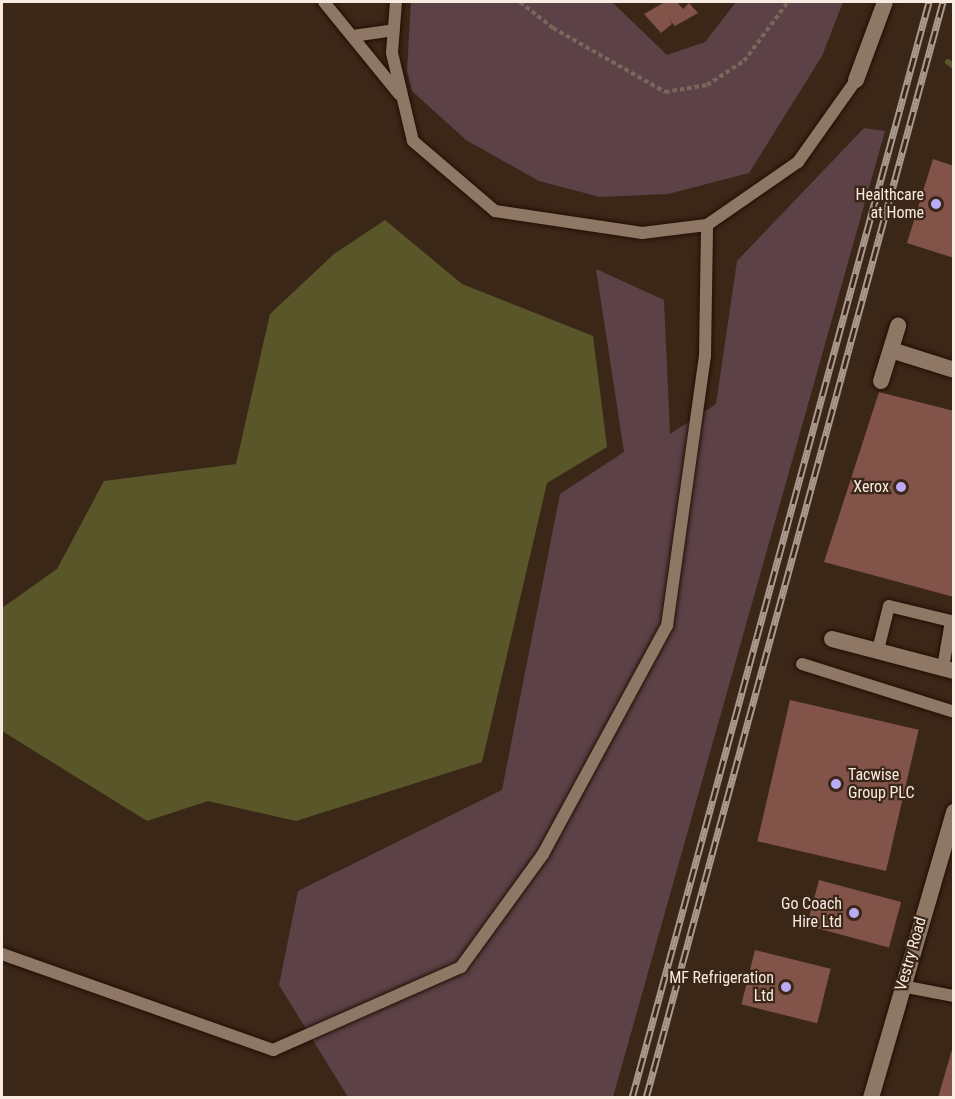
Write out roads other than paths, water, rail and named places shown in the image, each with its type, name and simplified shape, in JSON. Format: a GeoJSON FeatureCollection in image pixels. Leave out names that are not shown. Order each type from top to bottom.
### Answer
{"type":"FeatureCollection","features":[{"type":"Feature","properties":{"kind":"street"},"geometry":{"type":"LineString","coordinates":[[856,80],[885,2]]}},
{"type":"Feature","properties":{"kind":"street"},"geometry":{"type":"LineString","coordinates":[[881,381],[898,326]]}},
{"type":"Feature","properties":{"kind":"street"},"geometry":{"type":"LineString","coordinates":[[891,350],[954,370]]}},
{"type":"Feature","properties":{"kind":"street"},"geometry":{"type":"LineString","coordinates":[[832,639],[948,670]]}},
{"type":"Feature","properties":{"kind":"street","name":"Vestry Road"},"geometry":{"type":"LineString","coordinates":[[871,1098],[954,812]]}},
{"type":"Feature","properties":{"kind":"lane"},"geometry":{"type":"LineString","coordinates":[[324,2],[403,98]]}},
{"type":"Feature","properties":{"kind":"lane"},"geometry":{"type":"LineString","coordinates":[[396,2],[392,53],[413,141],[495,211],[642,233],[707,225],[798,162],[856,80]]}},
{"type":"Feature","properties":{"kind":"lane"},"geometry":{"type":"LineString","coordinates":[[353,36],[394,30]]}},
{"type":"Feature","properties":{"kind":"lane"},"geometry":{"type":"LineString","coordinates":[[2,954],[273,1050],[461,967],[543,854],[667,626],[705,356],[707,225]]}},
{"type":"Feature","properties":{"kind":"lane"},"geometry":{"type":"LineString","coordinates":[[878,650],[889,606],[951,621],[948,670]]}},
{"type":"Feature","properties":{"kind":"lane"},"geometry":{"type":"LineString","coordinates":[[802,664],[954,712]]}},
{"type":"Feature","properties":{"kind":"lane"},"geometry":{"type":"LineString","coordinates":[[902,986],[954,996]]}},
{"type":"Feature","properties":{"kind":"waterway"},"geometry":{"type":"LineString","coordinates":[[948,62],[954,66]]}},
{"type":"Feature","properties":{"kind":"railway"},"geometry":{"type":"LineString","coordinates":[[632,1098],[929,2]]}},
{"type":"Feature","properties":{"kind":"railway"},"geometry":{"type":"LineString","coordinates":[[646,1098],[943,2]]}},
{"type":"Feature","properties":{"kind":"place","name":"Healthcare at Home"},"geometry":{"type":"Point","coordinates":[936,204]}},
{"type":"Feature","properties":{"kind":"place","name":"Xerox"},"geometry":{"type":"Point","coordinates":[901,487]}},
{"type":"Feature","properties":{"kind":"place","name":"Tacwise Group PLC"},"geometry":{"type":"Point","coordinates":[836,784]}},
{"type":"Feature","properties":{"kind":"place","name":"Go Coach Hire Ltd"},"geometry":{"type":"Point","coordinates":[854,913]}},
{"type":"Feature","properties":{"kind":"place","name":"MF Refrigeration Ltd"},"geometry":{"type":"Point","coordinates":[786,987]}}]}
